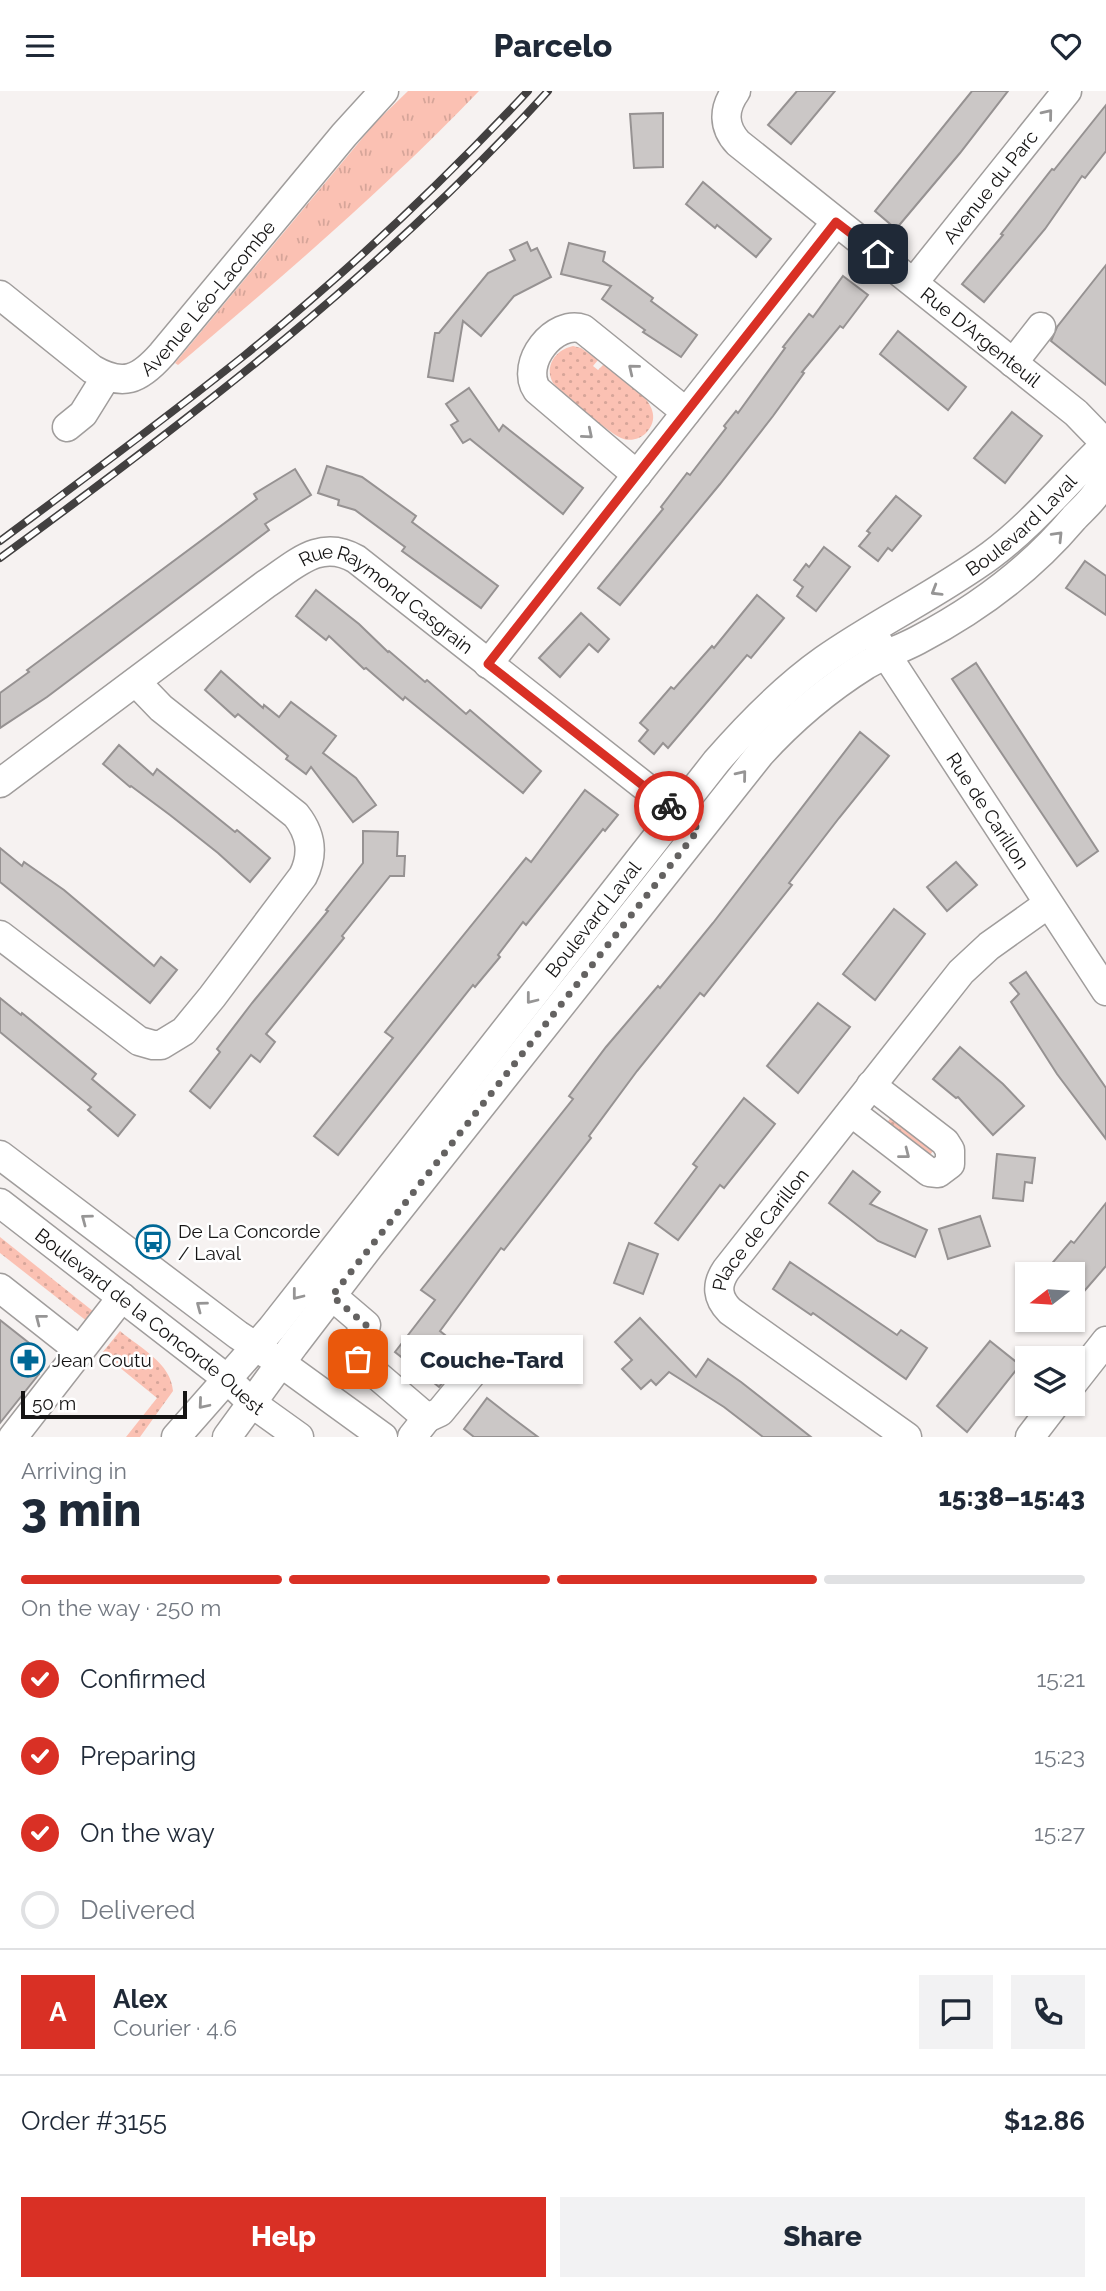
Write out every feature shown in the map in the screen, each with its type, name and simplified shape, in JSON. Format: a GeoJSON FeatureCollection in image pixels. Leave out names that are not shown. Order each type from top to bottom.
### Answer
{"type":"FeatureCollection","features":[{"type":"Feature","properties":{"kind":"street","name":"Avenue Léo-Lacombe"},"geometry":{"type":"LineString","coordinates":[[106,377],[125,379],[150,367],[384,91]]}},
{"type":"Feature","properties":{"kind":"street","name":"Rue D'Argenteuil"},"geometry":{"type":"LineString","coordinates":[[736,91],[728,106],[727,122],[738,143],[1076,413],[1106,444]]}},
{"type":"Feature","properties":{"kind":"street","name":"Avenue du Parc"},"geometry":{"type":"LineString","coordinates":[[914,282],[1067,91]]}},
{"type":"Feature","properties":{"kind":"street"},"geometry":{"type":"LineString","coordinates":[[488,664],[836,222]]}},
{"type":"Feature","properties":{"kind":"street"},"geometry":{"type":"LineString","coordinates":[[0,295],[106,377],[83,414],[68,427]]}},
{"type":"Feature","properties":{"kind":"street"},"geometry":{"type":"LineString","coordinates":[[1013,363],[1041,327]]}},
{"type":"Feature","properties":{"kind":"street"},"geometry":{"type":"LineString","coordinates":[[637,475],[537,390],[530,375],[538,354],[555,334],[563,329],[583,329],[686,412]]}},
{"type":"Feature","properties":{"kind":"street","name":"Boulevard Laval"},"geometry":{"type":"LineString","coordinates":[[227,1437],[688,820],[723,754],[771,703],[822,661],[994,553],[1041,511],[1106,444]]}},
{"type":"Feature","properties":{"kind":"street","name":"Boulevard Laval"},"geometry":{"type":"LineString","coordinates":[[176,1437],[255,1347],[688,820],[749,767],[785,728],[842,680],[885,654],[947,624],[995,593],[1031,563],[1100,488],[1106,444]]}},
{"type":"Feature","properties":{"kind":"street","name":"Rue Raymond Casgrain"},"geometry":{"type":"LineString","coordinates":[[0,783],[297,563],[309,556],[329,551],[342,552],[356,559],[688,820]]}},
{"type":"Feature","properties":{"kind":"street","name":"Rue de Carillon"},"geometry":{"type":"LineString","coordinates":[[870,630],[1106,991]]}},
{"type":"Feature","properties":{"kind":"street"},"geometry":{"type":"LineString","coordinates":[[0,935],[132,1036],[146,1044],[160,1045],[179,1035],[199,1014],[303,876],[310,860],[310,844],[306,829],[296,815],[161,708],[136,682]]}},
{"type":"Feature","properties":{"kind":"street","name":"Place de Carillon"},"geometry":{"type":"LineString","coordinates":[[907,1437],[730,1311],[722,1302],[720,1282],[724,1272],[871,1085],[975,958],[1048,904]]}},
{"type":"Feature","properties":{"kind":"street"},"geometry":{"type":"LineString","coordinates":[[851,1112],[929,1172],[938,1173],[950,1164],[950,1150],[944,1142],[871,1085]]}},
{"type":"Feature","properties":{"kind":"street"},"geometry":{"type":"LineString","coordinates":[[0,1155],[255,1347],[383,1437]]}},
{"type":"Feature","properties":{"kind":"street","name":"Boulevard de la Concorde Ouest"},"geometry":{"type":"LineString","coordinates":[[0,1203],[299,1437]]}},
{"type":"Feature","properties":{"kind":"street"},"geometry":{"type":"LineString","coordinates":[[0,1288],[80,1351]]}},
{"type":"Feature","properties":{"kind":"street"},"geometry":{"type":"LineString","coordinates":[[332,1296],[366,1325],[355,1340],[354,1350],[358,1359],[379,1378],[420,1427],[440,1412],[473,1372]]}},
{"type":"Feature","properties":{"kind":"street"},"geometry":{"type":"LineString","coordinates":[[13,1437],[121,1297]]}},
{"type":"Feature","properties":{"kind":"street"},"geometry":{"type":"LineString","coordinates":[[1085,1368],[1106,1341]]}},
{"type":"Feature","properties":{"kind":"street"},"geometry":{"type":"LineString","coordinates":[[352,1414],[379,1378]]}},
{"type":"Feature","properties":{"kind":"street"},"geometry":{"type":"LineString","coordinates":[[1030,1437],[1046,1416]]}},
{"type":"Feature","properties":{"kind":"green space"},"geometry":{"type":"Polygon","coordinates":[[[408,91],[479,91],[407,163],[332,232],[178,365],[175,363],[375,123],[408,91]]]}},
{"type":"Feature","properties":{"kind":"green space"},"geometry":{"type":"Polygon","coordinates":[[[573,346],[581,348],[598,360],[593,366],[598,370],[604,364],[642,394],[653,413],[652,423],[644,435],[631,440],[621,438],[586,413],[553,383],[550,371],[553,360],[561,351],[573,346]]]}},
{"type":"Feature","properties":{"kind":"green space"},"geometry":{"type":"Polygon","coordinates":[[[892,1116],[933,1151],[930,1155],[886,1124],[892,1116]]]}},
{"type":"Feature","properties":{"kind":"green space"},"geometry":{"type":"Polygon","coordinates":[[[0,1237],[94,1312],[88,1322],[0,1253],[0,1237]]]}},
{"type":"Feature","properties":{"kind":"green space"},"geometry":{"type":"Polygon","coordinates":[[[120,1331],[161,1364],[171,1381],[173,1391],[140,1437],[126,1437],[157,1398],[102,1353],[120,1331]]]}},
{"type":"Feature","properties":{"kind":"building"},"geometry":{"type":"Polygon","coordinates":[[[797,91],[835,91],[791,144],[768,125],[797,91]]]}},
{"type":"Feature","properties":{"kind":"building"},"geometry":{"type":"Polygon","coordinates":[[[972,91],[1008,91],[896,229],[875,211],[972,91]]]}},
{"type":"Feature","properties":{"kind":"building"},"geometry":{"type":"Polygon","coordinates":[[[1106,105],[1106,151],[1085,178],[1082,176],[1045,229],[984,302],[962,284],[1106,105]]]}},
{"type":"Feature","properties":{"kind":"building"},"geometry":{"type":"Polygon","coordinates":[[[663,113],[663,167],[634,168],[630,114],[663,113]]]}},
{"type":"Feature","properties":{"kind":"building"},"geometry":{"type":"Polygon","coordinates":[[[703,182],[771,239],[756,257],[686,204],[703,182]]]}},
{"type":"Feature","properties":{"kind":"building"},"geometry":{"type":"Polygon","coordinates":[[[527,242],[531,251],[537,248],[551,277],[514,296],[481,336],[463,321],[453,381],[428,377],[435,333],[439,333],[488,273],[515,260],[510,250],[527,242]]]}},
{"type":"Feature","properties":{"kind":"building"},"geometry":{"type":"Polygon","coordinates":[[[569,243],[605,252],[603,261],[697,335],[681,357],[643,332],[645,330],[602,299],[611,286],[561,274],[569,243]]]}},
{"type":"Feature","properties":{"kind":"building"},"geometry":{"type":"Polygon","coordinates":[[[1106,265],[1106,385],[1051,341],[1057,327],[1106,265]]]}},
{"type":"Feature","properties":{"kind":"building"},"geometry":{"type":"Polygon","coordinates":[[[843,276],[868,295],[843,328],[840,326],[802,372],[804,373],[773,416],[720,484],[620,605],[598,588],[663,509],[661,507],[687,473],[690,475],[736,411],[738,413],[785,348],[783,347],[809,314],[813,317],[843,276]]]}},
{"type":"Feature","properties":{"kind":"building"},"geometry":{"type":"Polygon","coordinates":[[[898,331],[966,387],[948,410],[880,354],[898,331]]]}},
{"type":"Feature","properties":{"kind":"building"},"geometry":{"type":"Polygon","coordinates":[[[469,388],[499,431],[503,425],[583,488],[563,514],[470,439],[463,443],[451,425],[458,421],[446,404],[469,388]]]}},
{"type":"Feature","properties":{"kind":"building"},"geometry":{"type":"Polygon","coordinates":[[[1012,412],[1042,436],[1005,483],[974,458],[1012,412]]]}},
{"type":"Feature","properties":{"kind":"building"},"geometry":{"type":"Polygon","coordinates":[[[327,466],[362,477],[416,516],[412,522],[498,586],[481,608],[402,551],[405,547],[355,510],[338,505],[339,500],[318,493],[327,466]]]}},
{"type":"Feature","properties":{"kind":"building"},"geometry":{"type":"Polygon","coordinates":[[[295,469],[311,495],[265,524],[269,530],[47,697],[0,728],[0,693],[257,499],[254,494],[295,469]]]}},
{"type":"Feature","properties":{"kind":"building"},"geometry":{"type":"Polygon","coordinates":[[[896,496],[921,516],[892,551],[888,548],[878,561],[859,546],[870,533],[867,531],[896,496]]]}},
{"type":"Feature","properties":{"kind":"building"},"geometry":{"type":"Polygon","coordinates":[[[824,547],[850,567],[816,611],[797,596],[803,587],[794,580],[806,564],[809,567],[824,547]]]}},
{"type":"Feature","properties":{"kind":"building"},"geometry":{"type":"Polygon","coordinates":[[[1085,561],[1106,576],[1106,615],[1066,588],[1085,561]]]}},
{"type":"Feature","properties":{"kind":"building"},"geometry":{"type":"Polygon","coordinates":[[[316,590],[425,682],[427,680],[466,714],[470,710],[541,771],[523,793],[405,697],[403,700],[364,669],[329,636],[326,640],[296,616],[316,590]]]}},
{"type":"Feature","properties":{"kind":"building"},"geometry":{"type":"Polygon","coordinates":[[[757,595],[784,618],[751,658],[747,655],[668,748],[663,743],[654,754],[639,741],[648,730],[640,723],[671,687],[674,689],[712,646],[714,648],[757,595]]]}},
{"type":"Feature","properties":{"kind":"building"},"geometry":{"type":"Polygon","coordinates":[[[581,613],[609,639],[598,652],[589,644],[560,677],[539,658],[581,613]]]}},
{"type":"Feature","properties":{"kind":"building"},"geometry":{"type":"Polygon","coordinates":[[[976,663],[1098,851],[1077,866],[952,679],[976,663]]]}},
{"type":"Feature","properties":{"kind":"building"},"geometry":{"type":"Polygon","coordinates":[[[221,671],[263,708],[264,705],[279,717],[291,702],[336,736],[323,753],[356,778],[376,805],[353,822],[311,767],[306,774],[238,714],[235,717],[205,690],[221,671]]]}},
{"type":"Feature","properties":{"kind":"building"},"geometry":{"type":"Polygon","coordinates":[[[860,732],[889,756],[704,996],[700,993],[637,1071],[589,1136],[591,1138],[504,1250],[501,1248],[440,1331],[469,1354],[439,1387],[395,1352],[435,1300],[421,1290],[573,1099],[569,1096],[606,1047],[658,986],[660,988],[713,923],[860,732]]]}},
{"type":"Feature","properties":{"kind":"building"},"geometry":{"type":"Polygon","coordinates":[[[119,745],[153,775],[157,769],[270,858],[250,882],[218,853],[103,764],[119,745]]]}},
{"type":"Feature","properties":{"kind":"building"},"geometry":{"type":"Polygon","coordinates":[[[585,790],[618,815],[605,831],[603,829],[526,925],[523,922],[498,955],[500,957],[475,987],[473,985],[338,1155],[314,1136],[393,1038],[385,1032],[526,858],[531,862],[585,790]]]}},
{"type":"Feature","properties":{"kind":"building"},"geometry":{"type":"Polygon","coordinates":[[[363,831],[398,832],[397,856],[405,856],[404,876],[390,876],[266,1034],[275,1042],[260,1062],[251,1055],[210,1108],[190,1091],[220,1052],[217,1049],[328,911],[326,910],[363,863],[363,831]]]}},
{"type":"Feature","properties":{"kind":"building"},"geometry":{"type":"Polygon","coordinates":[[[0,848],[22,866],[24,862],[64,890],[154,966],[161,957],[177,970],[150,1003],[0,882],[0,848]]]}},
{"type":"Feature","properties":{"kind":"building"},"geometry":{"type":"Polygon","coordinates":[[[956,862],[977,885],[947,911],[927,887],[956,862]]]}},
{"type":"Feature","properties":{"kind":"building"},"geometry":{"type":"Polygon","coordinates":[[[894,909],[925,934],[875,1000],[843,974],[894,909]]]}},
{"type":"Feature","properties":{"kind":"building"},"geometry":{"type":"Polygon","coordinates":[[[1026,972],[1106,1088],[1106,1139],[1057,1074],[1011,1002],[1019,994],[1010,983],[1026,972]]]}},
{"type":"Feature","properties":{"kind":"building"},"geometry":{"type":"Polygon","coordinates":[[[0,998],[96,1074],[92,1079],[135,1115],[118,1136],[88,1110],[91,1107],[0,1032],[0,998]]]}},
{"type":"Feature","properties":{"kind":"building"},"geometry":{"type":"Polygon","coordinates":[[[818,1003],[850,1027],[798,1093],[767,1066],[818,1003]]]}},
{"type":"Feature","properties":{"kind":"building"},"geometry":{"type":"Polygon","coordinates":[[[960,1047],[1024,1106],[993,1135],[958,1097],[933,1079],[960,1047]]]}},
{"type":"Feature","properties":{"kind":"building"},"geometry":{"type":"Polygon","coordinates":[[[744,1098],[775,1124],[724,1188],[720,1185],[678,1240],[655,1223],[697,1167],[693,1164],[744,1098]]]}},
{"type":"Feature","properties":{"kind":"building"},"geometry":{"type":"Polygon","coordinates":[[[997,1154],[1035,1158],[1032,1183],[1025,1182],[1023,1201],[993,1198],[997,1154]]]}},
{"type":"Feature","properties":{"kind":"building"},"geometry":{"type":"Polygon","coordinates":[[[853,1171],[880,1192],[870,1204],[927,1230],[915,1257],[878,1241],[829,1203],[853,1171]]]}},
{"type":"Feature","properties":{"kind":"building"},"geometry":{"type":"Polygon","coordinates":[[[1106,1203],[1106,1266],[1085,1290],[1085,1262],[1053,1262],[1071,1241],[1074,1243],[1106,1203]]]}},
{"type":"Feature","properties":{"kind":"building"},"geometry":{"type":"Polygon","coordinates":[[[980,1216],[990,1246],[948,1259],[939,1229],[980,1216]]]}},
{"type":"Feature","properties":{"kind":"building"},"geometry":{"type":"Polygon","coordinates":[[[629,1243],[658,1254],[643,1294],[614,1283],[629,1243]]]}},
{"type":"Feature","properties":{"kind":"building"},"geometry":{"type":"Polygon","coordinates":[[[790,1262],[897,1335],[901,1330],[927,1348],[906,1379],[813,1313],[811,1315],[773,1289],[790,1262]]]}},
{"type":"Feature","properties":{"kind":"building"},"geometry":{"type":"Polygon","coordinates":[[[640,1318],[696,1377],[708,1359],[811,1437],[763,1437],[724,1407],[669,1372],[656,1385],[651,1380],[641,1389],[622,1369],[632,1360],[615,1342],[640,1318]]]}},
{"type":"Feature","properties":{"kind":"building"},"geometry":{"type":"Polygon","coordinates":[[[0,1320],[38,1350],[39,1374],[0,1423],[0,1320]]]}},
{"type":"Feature","properties":{"kind":"building"},"geometry":{"type":"Polygon","coordinates":[[[990,1341],[1015,1361],[1015,1371],[967,1432],[937,1406],[990,1341]]]}},
{"type":"Feature","properties":{"kind":"building"},"geometry":{"type":"Polygon","coordinates":[[[487,1398],[538,1437],[474,1437],[464,1429],[487,1398]]]}},
{"type":"Feature","properties":{"kind":"railway"},"geometry":{"type":"LineString","coordinates":[[0,541],[245,355],[319,293],[461,161],[528,91]]}},
{"type":"Feature","properties":{"kind":"railway"},"geometry":{"type":"LineString","coordinates":[[0,558],[145,450],[286,338],[421,220],[486,157],[548,91]]}},
{"type":"Feature","properties":{"kind":"way so far"},"geometry":{"type":"LineString","coordinates":[[358,1359],[354,1350],[355,1340],[366,1325],[332,1296],[699,829],[669,806]]}},
{"type":"Feature","properties":{"kind":"place","name":"De La Concorde / Laval"},"geometry":{"type":"Point","coordinates":[153,1242]}},
{"type":"Feature","properties":{"kind":"place","name":"Couche-Tard"},"geometry":{"type":"Point","coordinates":[358,1359]}},
{"type":"Feature","properties":{"kind":"place","name":"Jean Coutu"},"geometry":{"type":"Point","coordinates":[28,1360]}},
{"type":"Feature","properties":{"kind":"route"},"geometry":{"type":"LineString","coordinates":[[669,806],[488,664],[836,222],[878,254]]}}]}
